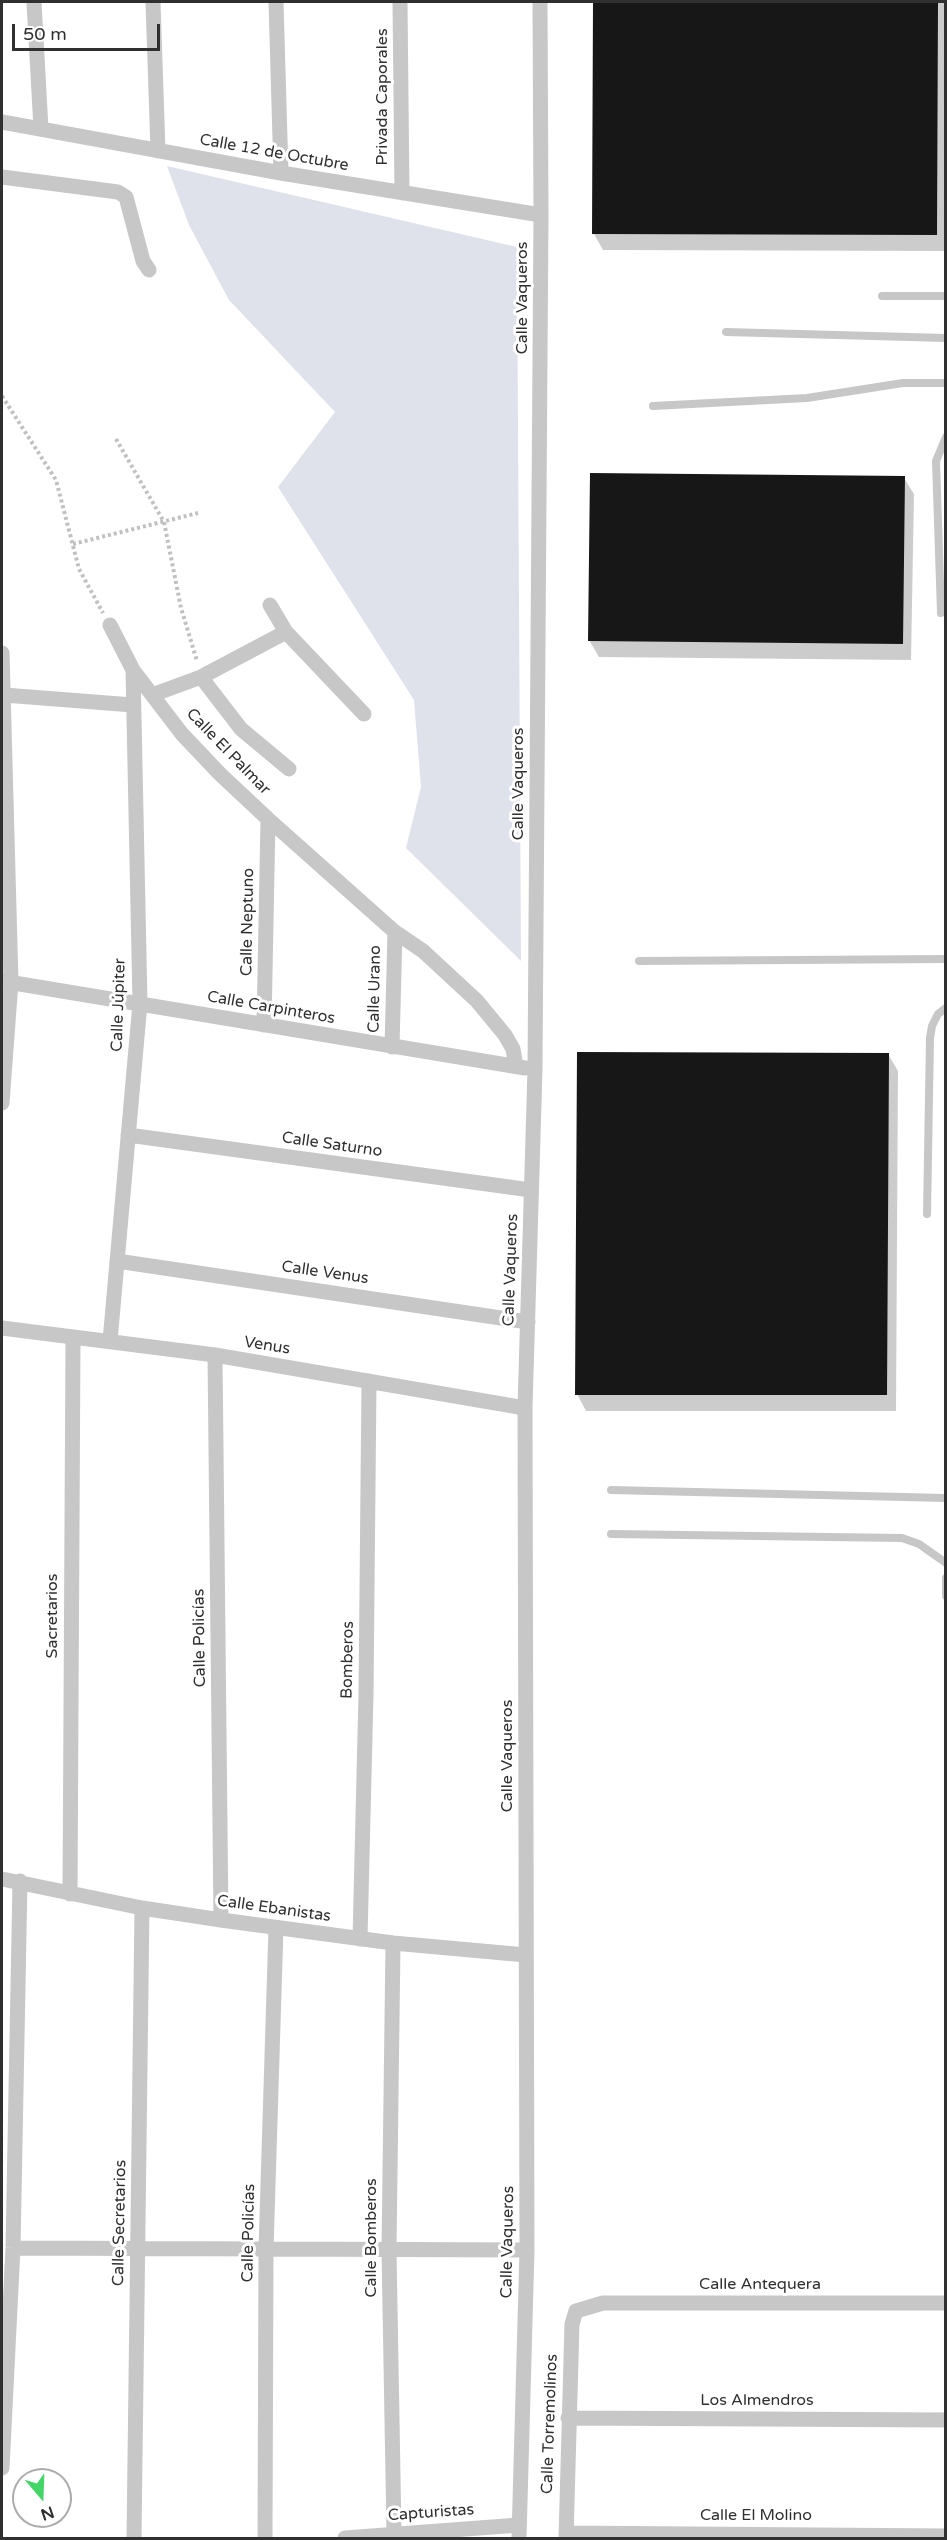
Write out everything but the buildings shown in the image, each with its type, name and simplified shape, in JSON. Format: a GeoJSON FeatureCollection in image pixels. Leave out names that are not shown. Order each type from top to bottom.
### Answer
{"type":"FeatureCollection","features":[{"type":"Feature","properties":{"kind":"street"},"geometry":{"type":"LineString","coordinates":[[34,2],[40,129]]}},
{"type":"Feature","properties":{"kind":"street"},"geometry":{"type":"LineString","coordinates":[[153,2],[158,151]]}},
{"type":"Feature","properties":{"kind":"street"},"geometry":{"type":"LineString","coordinates":[[276,2],[281,173]]}},
{"type":"Feature","properties":{"kind":"street","name":"Privada Caporales"},"geometry":{"type":"LineString","coordinates":[[400,2],[402,193]]}},
{"type":"Feature","properties":{"kind":"street","name":"Calle Vaqueros"},"geometry":{"type":"LineString","coordinates":[[519,2532],[526,2250],[525,1408],[535,1069],[541,215],[540,2]]}},
{"type":"Feature","properties":{"kind":"street","name":"Calle 12 de Octubre"},"geometry":{"type":"LineString","coordinates":[[2,122],[281,173],[541,215]]}},
{"type":"Feature","properties":{"kind":"street"},"geometry":{"type":"LineString","coordinates":[[2,177],[118,192],[126,197],[143,261],[148,270]]}},
{"type":"Feature","properties":{"kind":"street"},"geometry":{"type":"LineString","coordinates":[[270,606],[286,632],[364,714]]}},
{"type":"Feature","properties":{"kind":"street","name":"Calle El Palmar"},"geometry":{"type":"LineString","coordinates":[[110,625],[133,670],[182,734],[268,819],[395,932],[423,951],[477,1001],[505,1035],[513,1050],[516,1066]]}},
{"type":"Feature","properties":{"kind":"street"},"geometry":{"type":"LineString","coordinates":[[152,695],[201,677],[286,632]]}},
{"type":"Feature","properties":{"kind":"street"},"geometry":{"type":"LineString","coordinates":[[2,653],[6,982],[2,1103]]}},
{"type":"Feature","properties":{"kind":"street","name":"Calle Júpiter"},"geometry":{"type":"LineString","coordinates":[[110,1341],[140,1003],[133,670]]}},
{"type":"Feature","properties":{"kind":"street"},"geometry":{"type":"LineString","coordinates":[[201,677],[241,729],[289,769]]}},
{"type":"Feature","properties":{"kind":"street"},"geometry":{"type":"LineString","coordinates":[[4,695],[133,705]]}},
{"type":"Feature","properties":{"kind":"street","name":"Calle Neptuno"},"geometry":{"type":"LineString","coordinates":[[264,1025],[268,819]]}},
{"type":"Feature","properties":{"kind":"street","name":"Calle Urano"},"geometry":{"type":"LineString","coordinates":[[392,1047],[395,932]]}},
{"type":"Feature","properties":{"kind":"street","name":"Calle Carpinteros"},"geometry":{"type":"LineString","coordinates":[[6,982],[535,1069]]}},
{"type":"Feature","properties":{"kind":"street","name":"Calle Saturno"},"geometry":{"type":"LineString","coordinates":[[128,1135],[531,1190]]}},
{"type":"Feature","properties":{"kind":"street","name":"Calle Venus"},"geometry":{"type":"LineString","coordinates":[[117,1261],[528,1322]]}},
{"type":"Feature","properties":{"kind":"street","name":"Venus"},"geometry":{"type":"LineString","coordinates":[[2,1328],[215,1355],[525,1408]]}},
{"type":"Feature","properties":{"kind":"street","name":"Sacretarios"},"geometry":{"type":"LineString","coordinates":[[70,1894],[73,1338]]}},
{"type":"Feature","properties":{"kind":"street","name":"Calle Policías"},"geometry":{"type":"LineString","coordinates":[[215,1355],[221,1920]]}},
{"type":"Feature","properties":{"kind":"street","name":"Bomberos"},"geometry":{"type":"LineString","coordinates":[[360,1939],[366,1694],[369,1381]]}},
{"type":"Feature","properties":{"kind":"street","name":"Calle Ebanistas"},"geometry":{"type":"LineString","coordinates":[[2,1879],[142,1908],[276,1928],[393,1943],[526,1955]]}},
{"type":"Feature","properties":{"kind":"street"},"geometry":{"type":"LineString","coordinates":[[2,2468],[13,2248],[20,1881]]}},
{"type":"Feature","properties":{"kind":"street","name":"Calle Secretarios"},"geometry":{"type":"LineString","coordinates":[[134,2538],[142,1908]]}},
{"type":"Feature","properties":{"kind":"street","name":"Calle Policías"},"geometry":{"type":"LineString","coordinates":[[265,2538],[266,2249],[276,1928]]}},
{"type":"Feature","properties":{"kind":"street","name":"Calle Bomberos"},"geometry":{"type":"LineString","coordinates":[[393,1943],[389,2250],[394,2533]]}},
{"type":"Feature","properties":{"kind":"street"},"geometry":{"type":"LineString","coordinates":[[13,2248],[526,2250]]}},
{"type":"Feature","properties":{"kind":"street","name":"Calle Antequera"},"geometry":{"type":"LineString","coordinates":[[576,2311],[603,2303],[945,2303]]}},
{"type":"Feature","properties":{"kind":"street","name":"Calle Torremolinos"},"geometry":{"type":"LineString","coordinates":[[566,2536],[572,2324],[576,2311]]}},
{"type":"Feature","properties":{"kind":"street","name":"Los Almendros"},"geometry":{"type":"LineString","coordinates":[[568,2418],[945,2420]]}},
{"type":"Feature","properties":{"kind":"street","name":"Capturistas"},"geometry":{"type":"LineString","coordinates":[[345,2538],[394,2533],[519,2532]]}},
{"type":"Feature","properties":{"kind":"street","name":"Calle El Molino"},"geometry":{"type":"LineString","coordinates":[[566,2536],[945,2536]]}},
{"type":"Feature","properties":{"kind":"lane"},"geometry":{"type":"LineString","coordinates":[[882,296],[945,296]]}},
{"type":"Feature","properties":{"kind":"lane"},"geometry":{"type":"LineString","coordinates":[[726,332],[945,338]]}},
{"type":"Feature","properties":{"kind":"lane"},"geometry":{"type":"LineString","coordinates":[[652,406],[796,399],[835,395],[903,383],[945,383]]}},
{"type":"Feature","properties":{"kind":"lane"},"geometry":{"type":"LineString","coordinates":[[941,613],[936,461],[945,437]]}},
{"type":"Feature","properties":{"kind":"lane"},"geometry":{"type":"LineString","coordinates":[[639,961],[945,959]]}},
{"type":"Feature","properties":{"kind":"lane"},"geometry":{"type":"LineString","coordinates":[[927,1214],[930,1038],[932,1026],[938,1014],[945,1008]]}},
{"type":"Feature","properties":{"kind":"lane"},"geometry":{"type":"LineString","coordinates":[[611,1490],[945,1498]]}},
{"type":"Feature","properties":{"kind":"lane"},"geometry":{"type":"LineString","coordinates":[[611,1534],[902,1538],[919,1544],[945,1563]]}},
{"type":"Feature","properties":{"kind":"lane"},"geometry":{"type":"LineString","coordinates":[[945,1578],[945,1596]]}},
{"type":"Feature","properties":{"kind":"path"},"geometry":{"type":"LineString","coordinates":[[2,396],[56,480],[79,569],[110,625]]}},
{"type":"Feature","properties":{"kind":"path"},"geometry":{"type":"LineString","coordinates":[[116,439],[164,522],[182,608],[201,677]]}},
{"type":"Feature","properties":{"kind":"path"},"geometry":{"type":"LineString","coordinates":[[73,544],[198,513]]}},
{"type":"Feature","properties":{"kind":"shaded area"},"geometry":{"type":"Polygon","coordinates":[[[167,166],[517,247],[521,961],[406,848],[421,787],[414,700],[278,487],[335,412],[229,300],[189,225],[167,166]]]}}]}
